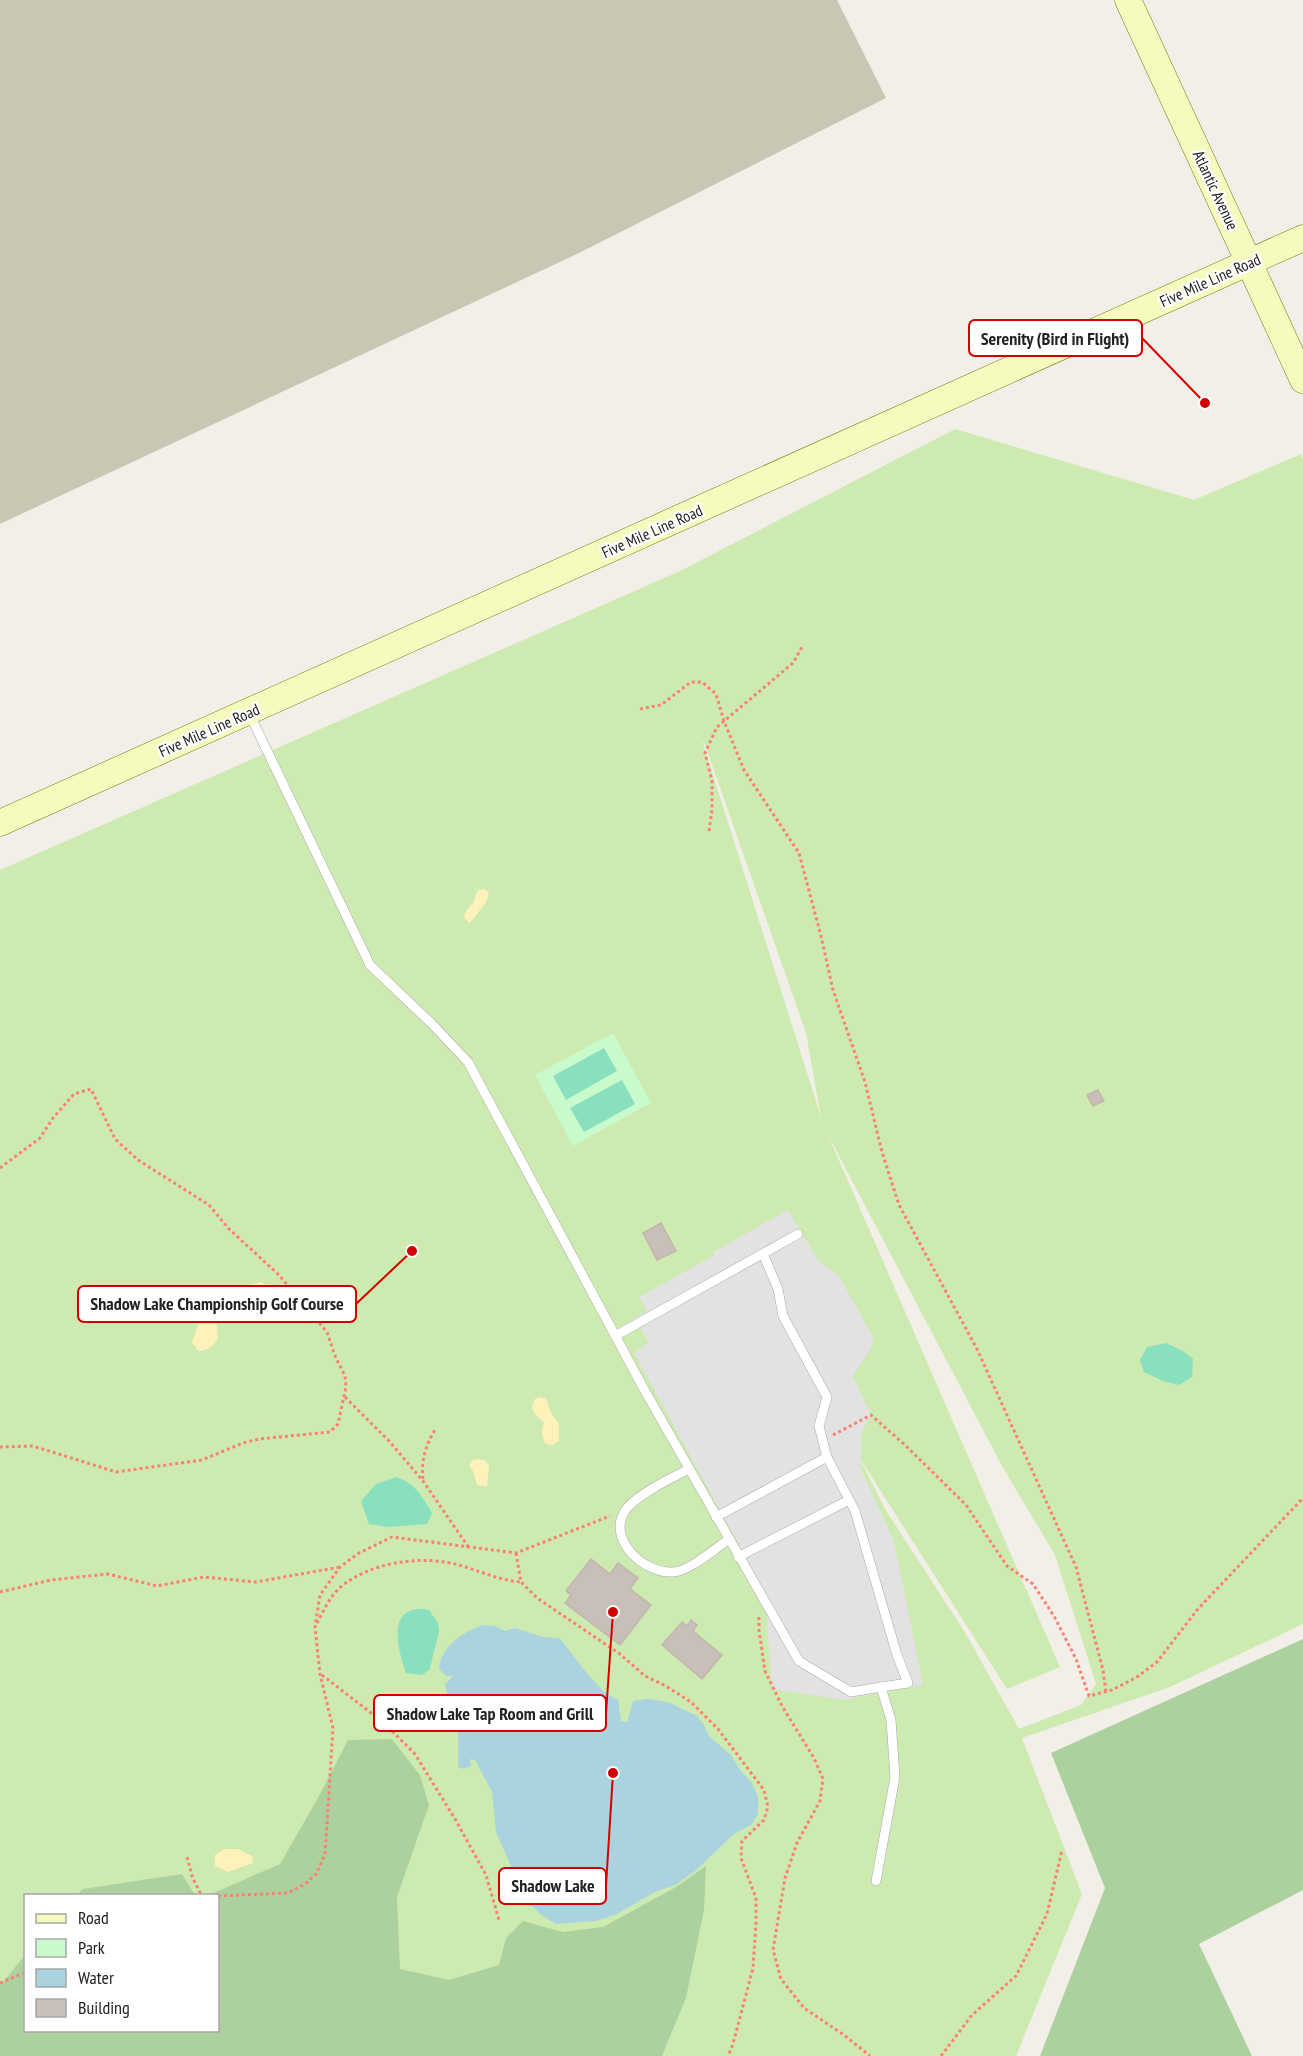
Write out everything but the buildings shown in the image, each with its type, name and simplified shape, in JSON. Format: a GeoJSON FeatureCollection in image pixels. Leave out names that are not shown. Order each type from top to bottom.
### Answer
{"type":"FeatureCollection","features":[{"type":"Feature","properties":{"kind":"main road","name":"Atlantic Avenue"},"geometry":{"type":"LineString","coordinates":[[1128,0],[1303,380]]}},
{"type":"Feature","properties":{"kind":"main road","name":"Five Mile Line Road"},"geometry":{"type":"LineString","coordinates":[[0,823],[1303,238]]}},
{"type":"Feature","properties":{"kind":"lane"},"geometry":{"type":"LineString","coordinates":[[249,712],[370,965],[468,1062],[615,1336],[728,1540],[799,1661],[851,1692],[908,1683],[897,1655],[855,1511],[827,1457],[819,1425],[827,1397],[783,1316],[778,1289],[762,1254]]}},
{"type":"Feature","properties":{"kind":"lane"},"geometry":{"type":"LineString","coordinates":[[615,1336],[798,1234]]}},
{"type":"Feature","properties":{"kind":"lane"},"geometry":{"type":"LineString","coordinates":[[716,1517],[827,1457]]}},
{"type":"Feature","properties":{"kind":"lane"},"geometry":{"type":"LineString","coordinates":[[689,1469],[663,1483],[626,1509],[621,1521],[622,1539],[633,1556],[652,1570],[674,1572],[686,1568],[728,1540]]}},
{"type":"Feature","properties":{"kind":"lane"},"geometry":{"type":"LineString","coordinates":[[738,1557],[849,1500]]}},
{"type":"Feature","properties":{"kind":"lane"},"geometry":{"type":"LineString","coordinates":[[876,1881],[894,1777],[891,1720],[881,1687]]}},
{"type":"Feature","properties":{"kind":"path"},"geometry":{"type":"LineString","coordinates":[[709,831],[712,781],[705,753],[717,727],[793,663],[802,647]]}},
{"type":"Feature","properties":{"kind":"path"},"geometry":{"type":"LineString","coordinates":[[640,708],[661,705],[691,682],[702,682],[716,694],[724,721],[744,770],[799,853],[822,936],[833,990],[865,1082],[882,1152],[899,1205],[977,1349],[1076,1567],[1103,1670],[1106,1692]]}},
{"type":"Feature","properties":{"kind":"path"},"geometry":{"type":"LineString","coordinates":[[0,1168],[40,1138],[53,1118],[74,1094],[91,1089],[115,1139],[138,1160],[209,1205],[229,1229],[279,1275],[327,1332],[345,1376],[346,1387],[338,1424],[330,1432],[259,1439],[202,1460],[116,1472],[33,1446],[0,1447]]}},
{"type":"Feature","properties":{"kind":"path"},"geometry":{"type":"LineString","coordinates":[[344,1397],[389,1441],[423,1481],[469,1548]]}},
{"type":"Feature","properties":{"kind":"path"},"geometry":{"type":"LineString","coordinates":[[823,1440],[871,1415],[905,1445],[966,1506],[1007,1566],[1033,1584],[1054,1616],[1076,1659],[1089,1696],[1106,1692],[1137,1677],[1157,1662],[1197,1610],[1303,1498]]}},
{"type":"Feature","properties":{"kind":"path"},"geometry":{"type":"LineString","coordinates":[[423,1481],[421,1465],[429,1439],[435,1430]]}},
{"type":"Feature","properties":{"kind":"path"},"geometry":{"type":"LineString","coordinates":[[219,1896],[288,1893],[305,1884],[316,1874],[325,1855],[333,1728],[320,1674],[315,1627],[320,1595],[340,1567],[359,1553],[392,1537],[516,1553],[626,1509]]}},
{"type":"Feature","properties":{"kind":"path"},"geometry":{"type":"LineString","coordinates":[[516,1553],[520,1582],[537,1598],[620,1654],[645,1676],[691,1702],[718,1728],[764,1790],[768,1807],[764,1821],[742,1841],[741,1858],[756,1898],[756,1923],[753,1968],[728,2056]]}},
{"type":"Feature","properties":{"kind":"path"},"geometry":{"type":"LineString","coordinates":[[315,1627],[327,1605],[342,1586],[386,1565],[416,1560],[446,1562],[504,1581],[520,1582]]}},
{"type":"Feature","properties":{"kind":"path"},"geometry":{"type":"LineString","coordinates":[[0,1592],[51,1580],[108,1574],[158,1586],[204,1577],[256,1582],[340,1567]]}},
{"type":"Feature","properties":{"kind":"path"},"geometry":{"type":"LineString","coordinates":[[760,1594],[759,1630],[765,1671],[782,1706],[814,1758],[823,1779],[820,1801],[797,1843],[785,1878],[773,1950],[781,1980],[804,2008],[870,2056]]}},
{"type":"Feature","properties":{"kind":"path"},"geometry":{"type":"LineString","coordinates":[[320,1674],[384,1723],[415,1754],[486,1875],[499,1920]]}},
{"type":"Feature","properties":{"kind":"path"},"geometry":{"type":"LineString","coordinates":[[940,2056],[972,2015],[1016,1976],[1047,1914],[1062,1850]]}},
{"type":"Feature","properties":{"kind":"path"},"geometry":{"type":"LineString","coordinates":[[187,1857],[193,1879],[201,1894]]}},
{"type":"Feature","properties":{"kind":"path"},"geometry":{"type":"LineString","coordinates":[[0,1983],[24,1973]]}},
{"type":"Feature","properties":{"kind":"shaded area"},"geometry":{"type":"Polygon","coordinates":[[[0,0],[837,0],[886,98],[579,253],[0,524],[0,0]]]}},
{"type":"Feature","properties":{"kind":"shaded area"},"geometry":{"type":"Polygon","coordinates":[[[788,1210],[818,1260],[839,1276],[874,1339],[870,1350],[853,1376],[871,1415],[861,1433],[861,1469],[894,1541],[923,1685],[843,1700],[772,1689],[765,1592],[634,1353],[649,1343],[635,1318],[647,1311],[639,1297],[715,1255],[713,1252],[788,1210]]]}},
{"type":"Feature","properties":{"kind":"green space"},"geometry":{"type":"Polygon","coordinates":[[[955,429],[1194,500],[1301,454],[1303,459],[1303,1624],[1170,1687],[1022,1738],[1082,1894],[1016,2056],[0,2056],[0,870],[680,571],[955,429]],[[704,742],[821,1117],[806,1033],[704,742]],[[828,1135],[1060,1667],[1007,1689],[859,1457],[885,1509],[966,1634],[1019,1729],[1081,1705],[1096,1684],[1055,1555],[1002,1466],[828,1135]]]}},
{"type":"Feature","properties":{"kind":"green space"},"geometry":{"type":"Polygon","coordinates":[[[613,1033],[651,1103],[573,1146],[535,1075],[613,1033]]]}},
{"type":"Feature","properties":{"kind":"green space"},"geometry":{"type":"Polygon","coordinates":[[[604,1048],[617,1071],[566,1100],[553,1076],[604,1048]]]}},
{"type":"Feature","properties":{"kind":"green space"},"geometry":{"type":"Polygon","coordinates":[[[622,1080],[635,1104],[584,1132],[570,1108],[622,1080]]]}},
{"type":"Feature","properties":{"kind":"green space"},"geometry":{"type":"Polygon","coordinates":[[[1166,1343],[1193,1359],[1192,1377],[1179,1385],[1163,1381],[1144,1372],[1140,1360],[1147,1347],[1166,1343]]]}},
{"type":"Feature","properties":{"kind":"green space"},"geometry":{"type":"Polygon","coordinates":[[[396,1477],[413,1487],[425,1501],[432,1513],[427,1524],[388,1527],[369,1524],[361,1501],[376,1484],[396,1477]]]}},
{"type":"Feature","properties":{"kind":"green space"},"geometry":{"type":"Polygon","coordinates":[[[429,1610],[438,1623],[439,1631],[431,1664],[429,1670],[422,1675],[406,1673],[398,1639],[399,1622],[403,1615],[410,1611],[429,1610]]]}},
{"type":"Feature","properties":{"kind":"green space"},"geometry":{"type":"Polygon","coordinates":[[[1303,1639],[1303,1890],[1199,1944],[1252,2056],[1040,2056],[1105,1888],[1051,1753],[1303,1639]]]}},
{"type":"Feature","properties":{"kind":"green space"},"geometry":{"type":"Polygon","coordinates":[[[392,1739],[420,1775],[429,1805],[397,1897],[400,1969],[449,1980],[499,1965],[506,1938],[523,1921],[563,1932],[603,1927],[676,1887],[706,1866],[704,1910],[686,1998],[662,2056],[0,2056],[0,1986],[24,1956],[24,2032],[219,2032],[219,1894],[211,1894],[280,1864],[348,1740],[392,1739]]]}},
{"type":"Feature","properties":{"kind":"green space"},"geometry":{"type":"Polygon","coordinates":[[[182,1874],[194,1894],[78,1894],[83,1889],[182,1874]]]}},
{"type":"Feature","properties":{"kind":"sand"},"geometry":{"type":"Polygon","coordinates":[[[484,889],[489,893],[486,902],[470,923],[464,918],[466,911],[473,903],[478,890],[484,889]]]}},
{"type":"Feature","properties":{"kind":"sand"},"geometry":{"type":"Polygon","coordinates":[[[260,1282],[274,1289],[269,1301],[261,1303],[246,1293],[244,1287],[260,1282]]]}},
{"type":"Feature","properties":{"kind":"sand"},"geometry":{"type":"Polygon","coordinates":[[[212,1311],[216,1317],[218,1338],[210,1348],[198,1351],[192,1342],[198,1326],[199,1314],[212,1311]]]}},
{"type":"Feature","properties":{"kind":"sand"},"geometry":{"type":"Polygon","coordinates":[[[541,1397],[546,1399],[551,1413],[559,1424],[559,1441],[552,1445],[544,1441],[542,1429],[544,1423],[532,1407],[535,1399],[541,1397]]]}},
{"type":"Feature","properties":{"kind":"sand"},"geometry":{"type":"Polygon","coordinates":[[[473,1460],[484,1460],[489,1465],[487,1486],[477,1485],[469,1466],[473,1460]]]}},
{"type":"Feature","properties":{"kind":"sand"},"geometry":{"type":"Polygon","coordinates":[[[224,1849],[238,1849],[252,1856],[253,1863],[228,1872],[215,1866],[215,1855],[224,1849]]]}},
{"type":"Feature","properties":{"kind":"water"},"geometry":{"type":"Polygon","coordinates":[[[483,1625],[495,1626],[505,1631],[515,1628],[543,1637],[559,1638],[595,1682],[618,1699],[621,1721],[627,1722],[633,1701],[648,1699],[668,1702],[697,1716],[709,1736],[731,1755],[752,1783],[758,1797],[758,1814],[751,1825],[734,1834],[694,1872],[675,1885],[655,1892],[617,1914],[596,1921],[556,1924],[540,1914],[525,1898],[496,1832],[492,1792],[475,1760],[470,1759],[471,1766],[464,1769],[458,1767],[458,1730],[445,1684],[453,1676],[446,1676],[439,1669],[440,1661],[454,1641],[468,1631],[483,1625]]]}},
{"type":"Feature","properties":{"kind":"place","name":"Serenity (Bird in Flight)"},"geometry":{"type":"Point","coordinates":[1205,403]}},
{"type":"Feature","properties":{"kind":"place","name":"Shadow Lake Championship Golf Course"},"geometry":{"type":"Point","coordinates":[412,1251]}},
{"type":"Feature","properties":{"kind":"place","name":"Shadow Lake Tap Room and Grill"},"geometry":{"type":"Point","coordinates":[613,1612]}},
{"type":"Feature","properties":{"kind":"place","name":"Shadow Lake"},"geometry":{"type":"Point","coordinates":[613,1773]}}]}
